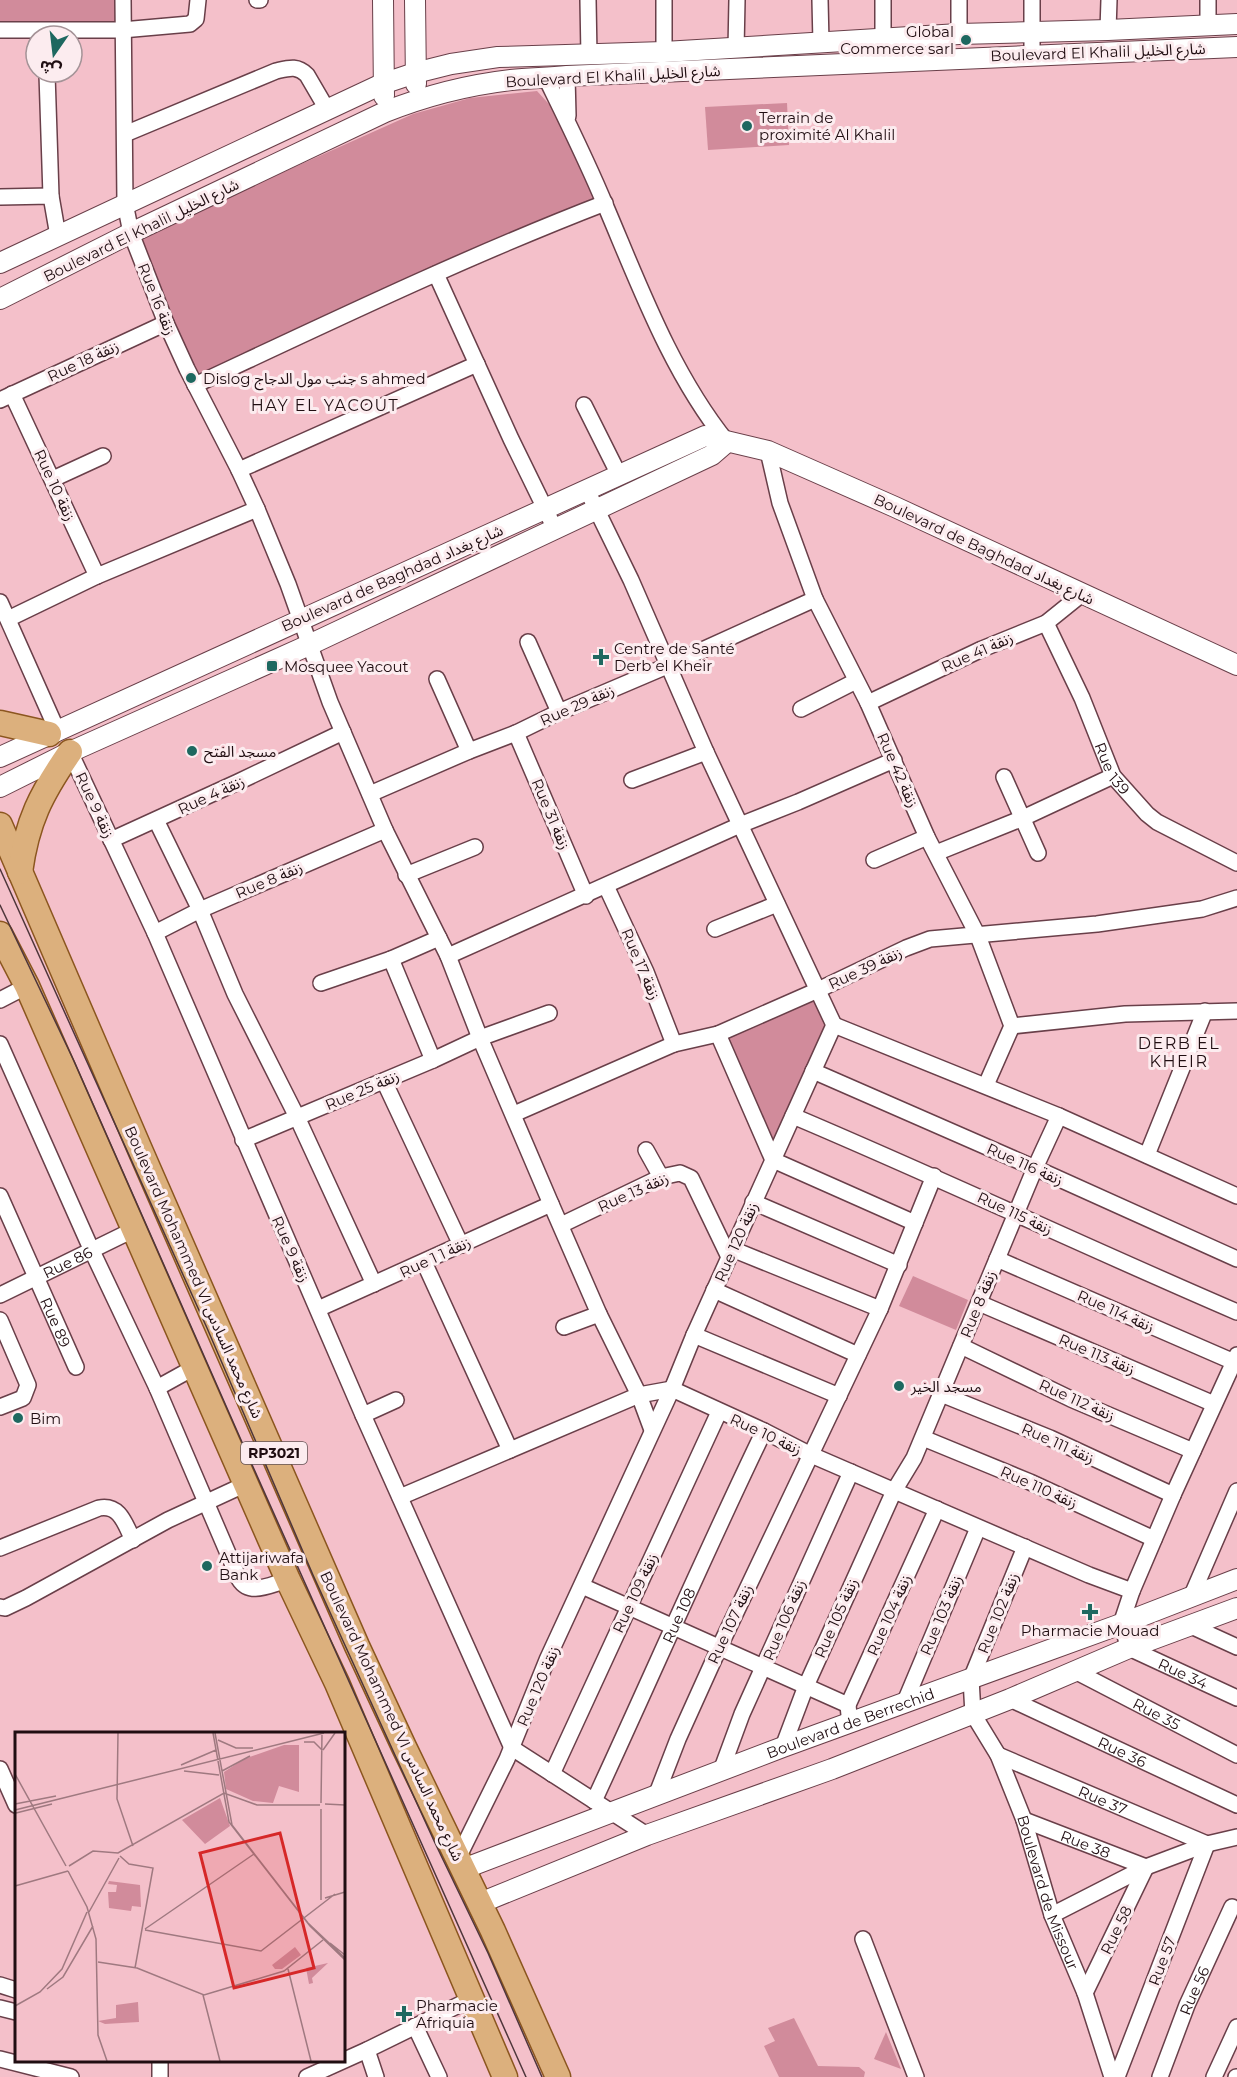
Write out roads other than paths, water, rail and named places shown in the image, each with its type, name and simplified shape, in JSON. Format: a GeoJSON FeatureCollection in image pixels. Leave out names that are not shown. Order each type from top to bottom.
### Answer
{"type":"FeatureCollection","features":[{"type":"Feature","properties":{"kind":"main road"},"geometry":{"type":"LineString","coordinates":[[0,723],[53,732]]}},
{"type":"Feature","properties":{"kind":"main road"},"geometry":{"type":"LineString","coordinates":[[20,872],[23,850],[36,808],[45,788],[70,752]]}},
{"type":"Feature","properties":{"kind":"main road","name":"Boulevard Mohammed VI شارع محمد السادس"},"geometry":{"type":"LineString","coordinates":[[0,825],[357,1646],[480,1903],[558,2077]]}},
{"type":"Feature","properties":{"kind":"main road","name":"RP3021"},"geometry":{"type":"LineString","coordinates":[[0,933],[27,986],[288,1580],[337,1683],[505,2077]]}},
{"type":"Feature","properties":{"kind":"street","name":"Rue 16 زنقة"},"geometry":{"type":"LineString","coordinates":[[123,0],[126,203],[131,233],[166,323],[257,509],[343,732]]}},
{"type":"Feature","properties":{"kind":"street"},"geometry":{"type":"LineString","coordinates":[[0,30],[122,30],[190,24],[196,19],[198,0]]}},
{"type":"Feature","properties":{"kind":"street"},"geometry":{"type":"LineString","coordinates":[[383,0],[382,84],[385,112]]}},
{"type":"Feature","properties":{"kind":"street"},"geometry":{"type":"LineString","coordinates":[[415,0],[415,73],[418,99]]}},
{"type":"Feature","properties":{"kind":"street"},"geometry":{"type":"LineString","coordinates":[[588,0],[589,56]]}},
{"type":"Feature","properties":{"kind":"street"},"geometry":{"type":"LineString","coordinates":[[663,0],[664,52]]}},
{"type":"Feature","properties":{"kind":"street"},"geometry":{"type":"LineString","coordinates":[[736,49],[737,0]]}},
{"type":"Feature","properties":{"kind":"street"},"geometry":{"type":"LineString","coordinates":[[820,0],[821,43]]}},
{"type":"Feature","properties":{"kind":"street"},"geometry":{"type":"LineString","coordinates":[[883,0],[883,40]]}},
{"type":"Feature","properties":{"kind":"street"},"geometry":{"type":"LineString","coordinates":[[959,0],[959,34]]}},
{"type":"Feature","properties":{"kind":"street"},"geometry":{"type":"LineString","coordinates":[[1032,0],[1032,55]]}},
{"type":"Feature","properties":{"kind":"street"},"geometry":{"type":"LineString","coordinates":[[1108,0],[1108,30]]}},
{"type":"Feature","properties":{"kind":"street"},"geometry":{"type":"LineString","coordinates":[[1208,0],[1208,25]]}},
{"type":"Feature","properties":{"kind":"street","name":"Boulevard El Khalil شارع الخليل"},"geometry":{"type":"LineString","coordinates":[[0,263],[382,84],[451,64],[498,57],[589,56],[959,34],[1237,24]]}},
{"type":"Feature","properties":{"kind":"street","name":"Boulevard El Khalil شارع الخليل"},"geometry":{"type":"LineString","coordinates":[[0,299],[131,233],[385,112],[418,99],[513,80],[567,76],[1237,47]]}},
{"type":"Feature","properties":{"kind":"street"},"geometry":{"type":"LineString","coordinates":[[125,134],[276,71],[291,67],[302,70],[307,75],[328,111]]}},
{"type":"Feature","properties":{"kind":"street"},"geometry":{"type":"LineString","coordinates":[[567,76],[570,124]]}},
{"type":"Feature","properties":{"kind":"street"},"geometry":{"type":"LineString","coordinates":[[546,78],[570,124],[671,353],[713,424],[727,442]]}},
{"type":"Feature","properties":{"kind":"street"},"geometry":{"type":"LineString","coordinates":[[47,84],[51,196],[58,236]]}},
{"type":"Feature","properties":{"kind":"street"},"geometry":{"type":"LineString","coordinates":[[0,197],[51,196]]}},
{"type":"Feature","properties":{"kind":"street"},"geometry":{"type":"LineString","coordinates":[[195,385],[436,274],[605,203]]}},
{"type":"Feature","properties":{"kind":"street"},"geometry":{"type":"LineString","coordinates":[[436,274],[555,529]]}},
{"type":"Feature","properties":{"kind":"street","name":"Rue 18 زنقة"},"geometry":{"type":"LineString","coordinates":[[6,397],[166,323]]}},
{"type":"Feature","properties":{"kind":"street"},"geometry":{"type":"LineString","coordinates":[[239,470],[477,364]]}},
{"type":"Feature","properties":{"kind":"street","name":"Rue 10 زنقة"},"geometry":{"type":"LineString","coordinates":[[6,397],[53,479],[97,576]]}},
{"type":"Feature","properties":{"kind":"street"},"geometry":{"type":"LineString","coordinates":[[585,405],[619,475]]}},
{"type":"Feature","properties":{"kind":"street","name":"Boulevard de Baghdad شارع بغداد"},"geometry":{"type":"LineString","coordinates":[[0,757],[705,436],[768,451],[1237,665]]}},
{"type":"Feature","properties":{"kind":"street","name":"Boulevard de Baghdad شارع بغداد"},"geometry":{"type":"LineString","coordinates":[[0,787],[70,752],[309,645],[712,455],[727,442]]}},
{"type":"Feature","properties":{"kind":"street","name":"Rue 42 زنقة"},"geometry":{"type":"LineString","coordinates":[[768,451],[780,503],[815,598],[868,703],[927,837],[978,936],[1012,1026]]}},
{"type":"Feature","properties":{"kind":"street"},"geometry":{"type":"LineString","coordinates":[[53,479],[104,456]]}},
{"type":"Feature","properties":{"kind":"street"},"geometry":{"type":"LineString","coordinates":[[587,490],[631,580],[706,752],[834,1025],[986,1085],[1237,1196]]}},
{"type":"Feature","properties":{"kind":"street"},"geometry":{"type":"LineString","coordinates":[[8,619],[97,576],[257,509]]}},
{"type":"Feature","properties":{"kind":"street","name":"Rue 41 زنقة"},"geometry":{"type":"LineString","coordinates":[[868,703],[982,649],[1046,623],[1082,594]]}},
{"type":"Feature","properties":{"kind":"street","name":"Rue 29 زنقة"},"geometry":{"type":"LineString","coordinates":[[370,794],[516,733],[815,598]]}},
{"type":"Feature","properties":{"kind":"street"},"geometry":{"type":"LineString","coordinates":[[0,602],[53,732]]}},
{"type":"Feature","properties":{"kind":"street","name":"Rue 139"},"geometry":{"type":"LineString","coordinates":[[1046,623],[1082,698],[1113,776],[1157,822],[1237,863]]}},
{"type":"Feature","properties":{"kind":"street"},"geometry":{"type":"LineString","coordinates":[[528,642],[559,712]]}},
{"type":"Feature","properties":{"kind":"street"},"geometry":{"type":"LineString","coordinates":[[437,679],[469,751]]}},
{"type":"Feature","properties":{"kind":"street"},"geometry":{"type":"LineString","coordinates":[[801,709],[856,681]]}},
{"type":"Feature","properties":{"kind":"street"},"geometry":{"type":"LineString","coordinates":[[343,732],[406,875],[448,956],[480,1038],[551,1204],[599,1314],[639,1395],[652,1430]]}},
{"type":"Feature","properties":{"kind":"street","name":"Rue 4 زنقة"},"geometry":{"type":"LineString","coordinates":[[111,840],[343,732]]}},
{"type":"Feature","properties":{"kind":"street","name":"Rue 31 زنقة"},"geometry":{"type":"LineString","coordinates":[[516,733],[586,896]]}},
{"type":"Feature","properties":{"kind":"street","name":"Rue 9 زنقة"},"geometry":{"type":"LineString","coordinates":[[70,752],[155,933],[363,1415],[512,1748]]}},
{"type":"Feature","properties":{"kind":"street"},"geometry":{"type":"LineString","coordinates":[[632,780],[706,752]]}},
{"type":"Feature","properties":{"kind":"street"},"geometry":{"type":"LineString","coordinates":[[448,956],[740,825],[894,760]]}},
{"type":"Feature","properties":{"kind":"street"},"geometry":{"type":"LineString","coordinates":[[936,853],[1023,818],[1113,776]]}},
{"type":"Feature","properties":{"kind":"street"},"geometry":{"type":"LineString","coordinates":[[1004,777],[1038,853]]}},
{"type":"Feature","properties":{"kind":"street"},"geometry":{"type":"LineString","coordinates":[[156,820],[200,910],[235,994],[297,1117],[374,1284]]}},
{"type":"Feature","properties":{"kind":"street","name":"Rue 8 زنقة"},"geometry":{"type":"LineString","coordinates":[[155,933],[200,910],[385,830]]}},
{"type":"Feature","properties":{"kind":"street"},"geometry":{"type":"LineString","coordinates":[[874,860],[927,837]]}},
{"type":"Feature","properties":{"kind":"street"},"geometry":{"type":"LineString","coordinates":[[406,875],[475,847]]}},
{"type":"Feature","properties":{"kind":"street","name":"Rue 17 زنقة"},"geometry":{"type":"LineString","coordinates":[[606,886],[646,972],[674,1044]]}},
{"type":"Feature","properties":{"kind":"street","name":"Rue 39 زنقة"},"geometry":{"type":"LineString","coordinates":[[514,1114],[674,1044],[718,1034],[930,939],[1097,924],[1202,909],[1237,898]]}},
{"type":"Feature","properties":{"kind":"street"},"geometry":{"type":"LineString","coordinates":[[715,928],[777,904]]}},
{"type":"Feature","properties":{"kind":"street"},"geometry":{"type":"LineString","coordinates":[[321,983],[391,959],[439,938]]}},
{"type":"Feature","properties":{"kind":"street"},"geometry":{"type":"LineString","coordinates":[[391,959],[433,1060]]}},
{"type":"Feature","properties":{"kind":"street"},"geometry":{"type":"LineString","coordinates":[[0,1000],[27,986]]}},
{"type":"Feature","properties":{"kind":"street"},"geometry":{"type":"LineString","coordinates":[[1147,1155],[1205,1011]]}},
{"type":"Feature","properties":{"kind":"street"},"geometry":{"type":"LineString","coordinates":[[986,1085],[1012,1026],[1125,1014],[1237,1011]]}},
{"type":"Feature","properties":{"kind":"street","name":"Rue 25 زنقة"},"geometry":{"type":"LineString","coordinates":[[243,1140],[480,1038],[549,1012]]}},
{"type":"Feature","properties":{"kind":"street","name":"Rue 120 زنقة"},"geometry":{"type":"LineString","coordinates":[[461,1864],[548,1660],[834,1025]]}},
{"type":"Feature","properties":{"kind":"street"},"geometry":{"type":"LineString","coordinates":[[718,1034],[773,1160],[915,1223]]}},
{"type":"Feature","properties":{"kind":"street"},"geometry":{"type":"LineString","coordinates":[[0,1044],[92,1251],[157,1388],[243,1585],[254,1589],[288,1580]]}},
{"type":"Feature","properties":{"kind":"street","name":"Rue 116 زنقة"},"geometry":{"type":"LineString","coordinates":[[813,1071],[1237,1259]]}},
{"type":"Feature","properties":{"kind":"street"},"geometry":{"type":"LineString","coordinates":[[384,1081],[461,1245]]}},
{"type":"Feature","properties":{"kind":"street","name":"Rue 115 زنقة"},"geometry":{"type":"LineString","coordinates":[[792,1116],[934,1176],[1237,1312]]}},
{"type":"Feature","properties":{"kind":"street","name":"Rue 8 زنقة"},"geometry":{"type":"LineString","coordinates":[[894,1491],[923,1438],[1035,1168],[1059,1116]]}},
{"type":"Feature","properties":{"kind":"street"},"geometry":{"type":"LineString","coordinates":[[646,1150],[661,1177]]}},
{"type":"Feature","properties":{"kind":"street","name":"Rue 13 زنقة"},"geometry":{"type":"LineString","coordinates":[[561,1225],[661,1177],[680,1173],[690,1178],[731,1253]]}},
{"type":"Feature","properties":{"kind":"street","name":"Rue 107 زنقة"},"geometry":{"type":"LineString","coordinates":[[656,1796],[678,1739],[720,1646],[809,1454],[880,1309],[934,1176]]}},
{"type":"Feature","properties":{"kind":"street","name":"Rue 89"},"geometry":{"type":"LineString","coordinates":[[0,1196],[76,1367]]}},
{"type":"Feature","properties":{"kind":"street"},"geometry":{"type":"LineString","coordinates":[[753,1202],[898,1265]]}},
{"type":"Feature","properties":{"kind":"street","name":"Rue 1 زنقة 1"},"geometry":{"type":"LineString","coordinates":[[318,1309],[551,1204]]}},
{"type":"Feature","properties":{"kind":"street","name":"Rue 86"},"geometry":{"type":"LineString","coordinates":[[0,1295],[135,1229]]}},
{"type":"Feature","properties":{"kind":"street"},"geometry":{"type":"LineString","coordinates":[[731,1253],[880,1309]]}},
{"type":"Feature","properties":{"kind":"street","name":"Rue 114 زنقة"},"geometry":{"type":"LineString","coordinates":[[997,1258],[1236,1359]]}},
{"type":"Feature","properties":{"kind":"street"},"geometry":{"type":"LineString","coordinates":[[424,1262],[510,1450]]}},
{"type":"Feature","properties":{"kind":"street"},"geometry":{"type":"LineString","coordinates":[[714,1290],[858,1355]]}},
{"type":"Feature","properties":{"kind":"street","name":"Rue 113 زنقة"},"geometry":{"type":"LineString","coordinates":[[979,1303],[1214,1404]]}},
{"type":"Feature","properties":{"kind":"street"},"geometry":{"type":"LineString","coordinates":[[564,1328],[599,1314]]}},
{"type":"Feature","properties":{"kind":"street"},"geometry":{"type":"LineString","coordinates":[[0,1320],[26,1377],[27,1390],[23,1398],[0,1407]]}},
{"type":"Feature","properties":{"kind":"street"},"geometry":{"type":"LineString","coordinates":[[694,1335],[839,1395]]}},
{"type":"Feature","properties":{"kind":"street","name":"Rue 112 زنقة"},"geometry":{"type":"LineString","coordinates":[[961,1346],[1071,1399],[1193,1451]]}},
{"type":"Feature","properties":{"kind":"street"},"geometry":{"type":"LineString","coordinates":[[1129,1648],[1121,1624],[1132,1591],[1173,1495],[1236,1359]]}},
{"type":"Feature","properties":{"kind":"street"},"geometry":{"type":"LineString","coordinates":[[157,1388],[195,1367]]}},
{"type":"Feature","properties":{"kind":"street"},"geometry":{"type":"LineString","coordinates":[[400,1497],[639,1395],[672,1389]]}},
{"type":"Feature","properties":{"kind":"street","name":"Rue 10 زنقة"},"geometry":{"type":"LineString","coordinates":[[672,1389],[809,1454],[978,1528],[1132,1591]]}},
{"type":"Feature","properties":{"kind":"street","name":"Rue 111 زنقة"},"geometry":{"type":"LineString","coordinates":[[941,1394],[1050,1438],[1173,1495]]}},
{"type":"Feature","properties":{"kind":"street"},"geometry":{"type":"LineString","coordinates":[[363,1415],[396,1400]]}},
{"type":"Feature","properties":{"kind":"street","name":"Rue 109 زنقة"},"geometry":{"type":"LineString","coordinates":[[552,1774],[719,1412]]}},
{"type":"Feature","properties":{"kind":"street","name":"Rue 108"},"geometry":{"type":"LineString","coordinates":[[594,1801],[675,1627],[709,1546],[764,1431]]}},
{"type":"Feature","properties":{"kind":"street","name":"Rue 110 زنقة"},"geometry":{"type":"LineString","coordinates":[[923,1438],[1030,1482],[1154,1539]]}},
{"type":"Feature","properties":{"kind":"street","name":"Rue 106 زنقة"},"geometry":{"type":"LineString","coordinates":[[721,1771],[742,1714],[851,1472]]}},
{"type":"Feature","properties":{"kind":"street"},"geometry":{"type":"LineString","coordinates":[[0,1607],[5,1608],[26,1598],[168,1520],[246,1484]]}},
{"type":"Feature","properties":{"kind":"street","name":"Rue 105 زنقة"},"geometry":{"type":"LineString","coordinates":[[783,1747],[806,1686],[894,1491]]}},
{"type":"Feature","properties":{"kind":"street"},"geometry":{"type":"LineString","coordinates":[[1192,1595],[1237,1491]]}},
{"type":"Feature","properties":{"kind":"street"},"geometry":{"type":"LineString","coordinates":[[0,1548],[106,1506],[116,1510],[133,1540]]}},
{"type":"Feature","properties":{"kind":"street","name":"Rue 104 زنقة"},"geometry":{"type":"LineString","coordinates":[[849,1714],[937,1509]]}},
{"type":"Feature","properties":{"kind":"street","name":"Rue 103 زنقة"},"geometry":{"type":"LineString","coordinates":[[904,1704],[978,1528]]}},
{"type":"Feature","properties":{"kind":"street","name":"Rue 102 زنقة"},"geometry":{"type":"LineString","coordinates":[[971,1679],[1025,1546]]}},
{"type":"Feature","properties":{"kind":"street","name":"Boulevard de Berrechid"},"geometry":{"type":"LineString","coordinates":[[461,1864],[721,1771],[783,1747],[849,1714],[904,1704],[1237,1579]]}},
{"type":"Feature","properties":{"kind":"street"},"geometry":{"type":"LineString","coordinates":[[582,1586],[806,1686],[849,1714]]}},
{"type":"Feature","properties":{"kind":"street"},"geometry":{"type":"LineString","coordinates":[[480,1903],[647,1834],[832,1769],[1010,1699],[1129,1648],[1237,1608]]}},
{"type":"Feature","properties":{"kind":"street"},"geometry":{"type":"LineString","coordinates":[[1189,1625],[1237,1647]]}},
{"type":"Feature","properties":{"kind":"street","name":"Rue 34"},"geometry":{"type":"LineString","coordinates":[[1129,1648],[1237,1698]]}},
{"type":"Feature","properties":{"kind":"street","name":"Rue 35"},"geometry":{"type":"LineString","coordinates":[[1075,1671],[1237,1755]]}},
{"type":"Feature","properties":{"kind":"street"},"geometry":{"type":"LineString","coordinates":[[971,1679],[973,1714]]}},
{"type":"Feature","properties":{"kind":"street","name":"Rue 36"},"geometry":{"type":"LineString","coordinates":[[1010,1699],[1237,1805]]}},
{"type":"Feature","properties":{"kind":"street","name":"Boulevard de Missour"},"geometry":{"type":"LineString","coordinates":[[973,1714],[998,1755],[1024,1820],[1052,1915],[1085,1993],[1115,2077]]}},
{"type":"Feature","properties":{"kind":"street"},"geometry":{"type":"LineString","coordinates":[[512,1748],[647,1834]]}},
{"type":"Feature","properties":{"kind":"street","name":"Rue 37"},"geometry":{"type":"LineString","coordinates":[[998,1755],[1207,1844]]}},
{"type":"Feature","properties":{"kind":"street"},"geometry":{"type":"LineString","coordinates":[[0,1769],[15,1803]]}},
{"type":"Feature","properties":{"kind":"street","name":"Rue 38"},"geometry":{"type":"LineString","coordinates":[[1024,1820],[1146,1867]]}},
{"type":"Feature","properties":{"kind":"street"},"geometry":{"type":"LineString","coordinates":[[1052,1915],[1146,1867],[1207,1844],[1237,1837]]}},
{"type":"Feature","properties":{"kind":"street","name":"Rue 57"},"geometry":{"type":"LineString","coordinates":[[1115,2077],[1207,1844]]}},
{"type":"Feature","properties":{"kind":"street","name":"Rue 58"},"geometry":{"type":"LineString","coordinates":[[1085,1993],[1146,1867]]}},
{"type":"Feature","properties":{"kind":"street","name":"Rue 56"},"geometry":{"type":"LineString","coordinates":[[1160,2077],[1187,2005],[1232,1907]]}},
{"type":"Feature","properties":{"kind":"street"},"geometry":{"type":"LineString","coordinates":[[863,1939],[916,2077]]}},
{"type":"Feature","properties":{"kind":"street"},"geometry":{"type":"LineString","coordinates":[[0,1984],[15,1990]]}},
{"type":"Feature","properties":{"kind":"street"},"geometry":{"type":"LineString","coordinates":[[345,2060],[471,1999]]}},
{"type":"Feature","properties":{"kind":"street"},"geometry":{"type":"LineString","coordinates":[[0,2008],[15,2012]]}},
{"type":"Feature","properties":{"kind":"street"},"geometry":{"type":"LineString","coordinates":[[415,2026],[439,2077]]}},
{"type":"Feature","properties":{"kind":"street"},"geometry":{"type":"LineString","coordinates":[[1214,2077],[1237,2027]]}},
{"type":"Feature","properties":{"kind":"street"},"geometry":{"type":"LineString","coordinates":[[367,2050],[376,2077]]}},
{"type":"Feature","properties":{"kind":"street"},"geometry":{"type":"LineString","coordinates":[[0,2059],[71,2077]]}},
{"type":"Feature","properties":{"kind":"street"},"geometry":{"type":"LineString","coordinates":[[307,2077],[340,2062]]}},
{"type":"Feature","properties":{"kind":"tram line"},"geometry":{"type":"LineString","coordinates":[[0,869],[207,1328],[313,1575],[435,1843],[488,1953],[542,2077]]}},
{"type":"Feature","properties":{"kind":"tram line"},"geometry":{"type":"LineString","coordinates":[[0,905],[74,1061],[526,2077]]}},
{"type":"Feature","properties":{"kind":"place","name":"Global Commerce sarl"},"geometry":{"type":"Point","coordinates":[966,40]}},
{"type":"Feature","properties":{"kind":"place","name":"Terrain de proximité Al Khalil"},"geometry":{"type":"Point","coordinates":[747,126]}},
{"type":"Feature","properties":{"kind":"place","name":"Dislog جنب مول الدجاج s ahmed"},"geometry":{"type":"Point","coordinates":[191,378]}},
{"type":"Feature","properties":{"kind":"place","name":"Centre de Santé Derb el Kheir"},"geometry":{"type":"Point","coordinates":[601,657]}},
{"type":"Feature","properties":{"kind":"place","name":"Mosquee Yacout"},"geometry":{"type":"Point","coordinates":[272,666]}},
{"type":"Feature","properties":{"kind":"place","name":"مسجد الفتح"},"geometry":{"type":"Point","coordinates":[192,751]}},
{"type":"Feature","properties":{"kind":"place","name":"مسجد الخير"},"geometry":{"type":"Point","coordinates":[899,1386]}},
{"type":"Feature","properties":{"kind":"place","name":"Bim"},"geometry":{"type":"Point","coordinates":[18,1418]}},
{"type":"Feature","properties":{"kind":"place","name":"Attijariwafa Bank"},"geometry":{"type":"Point","coordinates":[207,1566]}},
{"type":"Feature","properties":{"kind":"place","name":"Pharmacie Mouad"},"geometry":{"type":"Point","coordinates":[1090,1612]}},
{"type":"Feature","properties":{"kind":"place","name":"Pharmacie Afriquia"},"geometry":{"type":"Point","coordinates":[404,2014]}},
{"type":"Feature","properties":{"kind":"district","name":"HAY EL YACOUT"},"geometry":{"type":"Point","coordinates":[325,405]}},
{"type":"Feature","properties":{"kind":"district","name":"DERB EL KHEIR"},"geometry":{"type":"Point","coordinates":[1179,1052]}}]}
